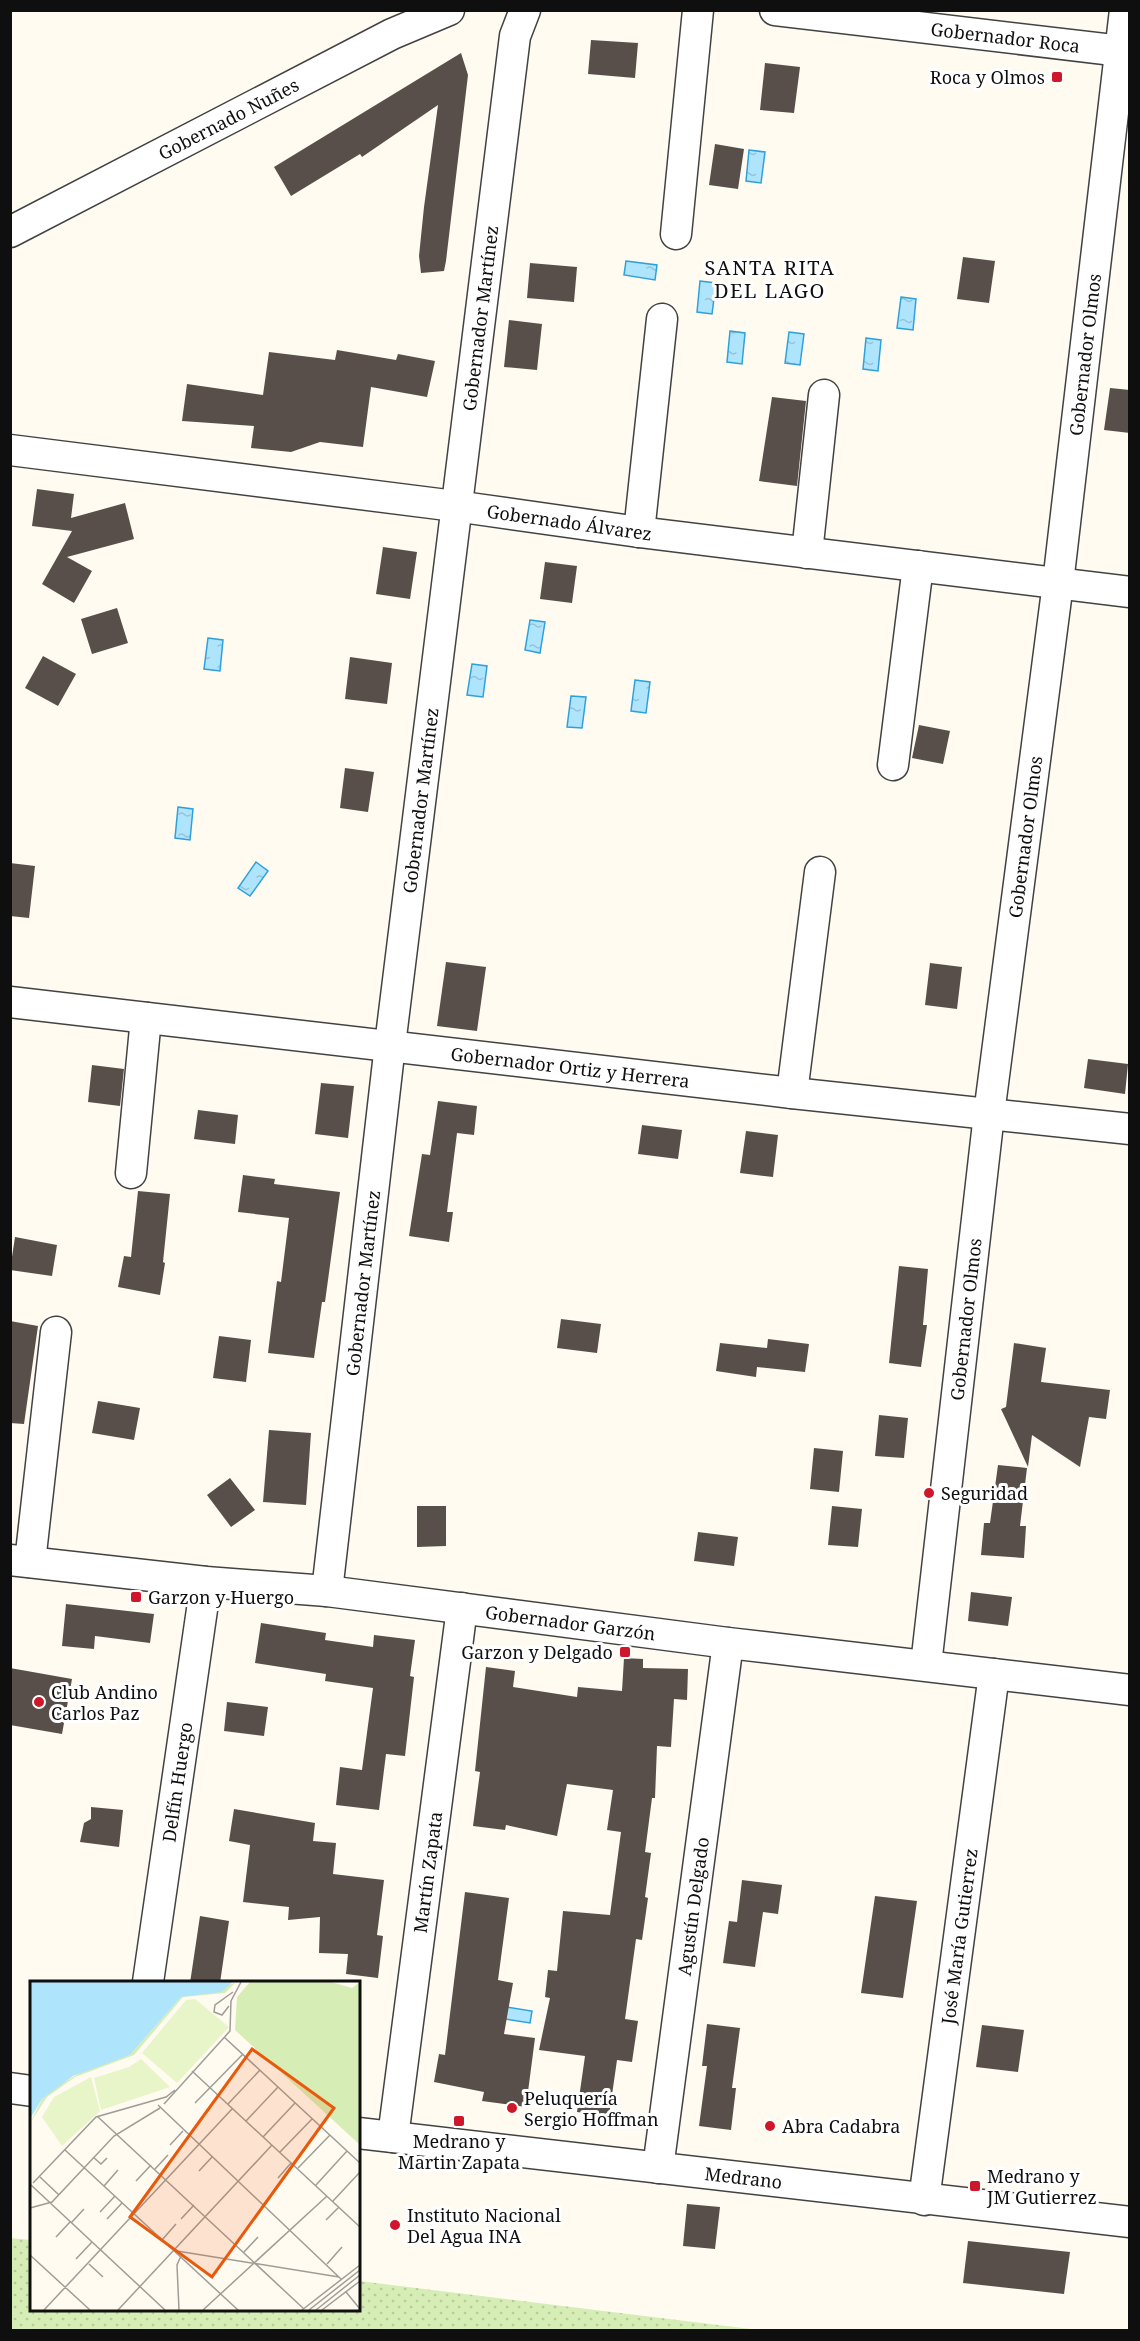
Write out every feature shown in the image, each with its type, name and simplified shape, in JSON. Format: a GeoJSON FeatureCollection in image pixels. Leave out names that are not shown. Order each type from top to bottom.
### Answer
{"type":"FeatureCollection","features":[{"type":"Feature","properties":{"kind":"street"},"geometry":{"type":"LineString","coordinates":[[353,53],[403,10]]}},
{"type":"Feature","properties":{"kind":"street","name":"Gobernado Nuñes"},"geometry":{"type":"LineString","coordinates":[[10,232],[353,53],[421,20],[449,10]]}},
{"type":"Feature","properties":{"kind":"street","name":"Gobernador Martínez"},"geometry":{"type":"LineString","coordinates":[[327,1591],[455,506],[515,36],[525,10]]}},
{"type":"Feature","properties":{"kind":"street"},"geometry":{"type":"LineString","coordinates":[[676,234],[698,10]]}},
{"type":"Feature","properties":{"kind":"street","name":"Gobernador Roca"},"geometry":{"type":"LineString","coordinates":[[775,10],[1125,52]]}},
{"type":"Feature","properties":{"kind":"street","name":"Gobernador Olmos"},"geometry":{"type":"LineString","coordinates":[[926,1665],[989,1114],[1125,52],[1125,10]]}},
{"type":"Feature","properties":{"kind":"street"},"geometry":{"type":"LineString","coordinates":[[639,532],[662,319]]}},
{"type":"Feature","properties":{"kind":"street"},"geometry":{"type":"LineString","coordinates":[[807,553],[824,395]]}},
{"type":"Feature","properties":{"kind":"street","name":"Gobernado Álvarez"},"geometry":{"type":"LineString","coordinates":[[10,450],[455,506],[639,532],[1130,592]]}},
{"type":"Feature","properties":{"kind":"street"},"geometry":{"type":"LineString","coordinates":[[893,765],[918,566]]}},
{"type":"Feature","properties":{"kind":"street"},"geometry":{"type":"LineString","coordinates":[[792,1093],[820,872]]}},
{"type":"Feature","properties":{"kind":"street","name":"Gobernador Ortiz y Herrera"},"geometry":{"type":"LineString","coordinates":[[10,1002],[792,1093],[1130,1128]]}},
{"type":"Feature","properties":{"kind":"street"},"geometry":{"type":"LineString","coordinates":[[130,1173],[147,1018]]}},
{"type":"Feature","properties":{"kind":"street"},"geometry":{"type":"LineString","coordinates":[[20,1561],[56,1332]]}},
{"type":"Feature","properties":{"kind":"street","name":"Gobernador Garzón"},"geometry":{"type":"LineString","coordinates":[[20,1561],[206,1582],[327,1591],[728,1643],[1130,1690]]}},
{"type":"Feature","properties":{"kind":"street","name":"Delfín Huergo"},"geometry":{"type":"LineString","coordinates":[[148,1981],[206,1582]]}},
{"type":"Feature","properties":{"kind":"street","name":"Martín Zapata"},"geometry":{"type":"LineString","coordinates":[[393,2137],[462,1608]]}},
{"type":"Feature","properties":{"kind":"street","name":"Agustín Delgado"},"geometry":{"type":"LineString","coordinates":[[658,2168],[728,1643]]}},
{"type":"Feature","properties":{"kind":"street","name":"José María Gutierrez"},"geometry":{"type":"LineString","coordinates":[[924,2200],[994,1674]]}},
{"type":"Feature","properties":{"kind":"street"},"geometry":{"type":"LineString","coordinates":[[10,2088],[30,2091]]}},
{"type":"Feature","properties":{"kind":"street","name":"Medrano"},"geometry":{"type":"LineString","coordinates":[[360,2133],[1130,2222]]}},
{"type":"Feature","properties":{"kind":"green space"},"geometry":{"type":"Polygon","coordinates":[[[11,2238],[30,2240],[30,2311],[360,2311],[360,2281],[759,2330],[11,2330],[11,2238]]]}},
{"type":"Feature","properties":{"kind":"water"},"geometry":{"type":"Polygon","coordinates":[[[749,150],[765,152],[761,183],[746,181],[749,150]]]}},
{"type":"Feature","properties":{"kind":"water"},"geometry":{"type":"Polygon","coordinates":[[[626,261],[657,265],[655,280],[624,275],[626,261]]]}},
{"type":"Feature","properties":{"kind":"water"},"geometry":{"type":"Polygon","coordinates":[[[700,281],[716,283],[712,314],[697,312],[700,281]]]}},
{"type":"Feature","properties":{"kind":"water"},"geometry":{"type":"Polygon","coordinates":[[[901,297],[916,299],[913,330],[897,328],[901,297]]]}},
{"type":"Feature","properties":{"kind":"water"},"geometry":{"type":"Polygon","coordinates":[[[730,331],[745,333],[742,364],[727,362],[730,331]]]}},
{"type":"Feature","properties":{"kind":"water"},"geometry":{"type":"Polygon","coordinates":[[[789,332],[804,334],[800,365],[785,363],[789,332]]]}},
{"type":"Feature","properties":{"kind":"water"},"geometry":{"type":"Polygon","coordinates":[[[866,338],[881,340],[878,371],[863,369],[866,338]]]}},
{"type":"Feature","properties":{"kind":"water"},"geometry":{"type":"Polygon","coordinates":[[[530,620],[545,622],[540,653],[525,650],[530,620]]]}},
{"type":"Feature","properties":{"kind":"water"},"geometry":{"type":"Polygon","coordinates":[[[208,638],[223,640],[220,671],[204,669],[208,638]]]}},
{"type":"Feature","properties":{"kind":"water"},"geometry":{"type":"Polygon","coordinates":[[[472,664],[487,666],[483,697],[467,695],[472,664]]]}},
{"type":"Feature","properties":{"kind":"water"},"geometry":{"type":"Polygon","coordinates":[[[635,680],[650,682],[646,713],[631,711],[635,680]]]}},
{"type":"Feature","properties":{"kind":"water"},"geometry":{"type":"Polygon","coordinates":[[[571,696],[586,697],[582,728],[567,727],[571,696]]]}},
{"type":"Feature","properties":{"kind":"water"},"geometry":{"type":"Polygon","coordinates":[[[178,807],[193,809],[190,840],[175,838],[178,807]]]}},
{"type":"Feature","properties":{"kind":"water"},"geometry":{"type":"Polygon","coordinates":[[[256,862],[268,871],[250,896],[238,888],[256,862]]]}},
{"type":"Feature","properties":{"kind":"water"},"geometry":{"type":"Polygon","coordinates":[[[507,2007],[532,2011],[530,2023],[505,2019],[507,2007]]]}},
{"type":"Feature","properties":{"kind":"building"},"geometry":{"type":"Polygon","coordinates":[[[591,40],[638,43],[635,78],[588,74],[591,40]]]}},
{"type":"Feature","properties":{"kind":"building"},"geometry":{"type":"Polygon","coordinates":[[[461,53],[468,75],[446,261],[444,271],[421,273],[419,256],[438,105],[362,157],[360,154],[291,196],[274,167],[461,53]]]}},
{"type":"Feature","properties":{"kind":"building"},"geometry":{"type":"Polygon","coordinates":[[[765,63],[800,67],[794,113],[760,110],[765,63]]]}},
{"type":"Feature","properties":{"kind":"building"},"geometry":{"type":"Polygon","coordinates":[[[715,144],[744,149],[738,189],[709,185],[715,144]]]}},
{"type":"Feature","properties":{"kind":"building"},"geometry":{"type":"Polygon","coordinates":[[[963,257],[995,261],[989,303],[957,299],[963,257]]]}},
{"type":"Feature","properties":{"kind":"building"},"geometry":{"type":"Polygon","coordinates":[[[530,263],[577,267],[574,302],[527,298],[530,263]]]}},
{"type":"Feature","properties":{"kind":"building"},"geometry":{"type":"Polygon","coordinates":[[[509,320],[542,324],[537,370],[504,367],[509,320]]]}},
{"type":"Feature","properties":{"kind":"building"},"geometry":{"type":"Polygon","coordinates":[[[337,350],[396,360],[398,354],[435,361],[427,397],[371,387],[363,447],[320,442],[291,452],[251,448],[254,426],[182,421],[187,384],[263,395],[269,352],[335,360],[337,350]]]}},
{"type":"Feature","properties":{"kind":"building"},"geometry":{"type":"Polygon","coordinates":[[[1110,388],[1130,390],[1130,433],[1104,430],[1110,388]]]}},
{"type":"Feature","properties":{"kind":"building"},"geometry":{"type":"Polygon","coordinates":[[[772,397],[806,401],[797,486],[759,481],[772,397]]]}},
{"type":"Feature","properties":{"kind":"building"},"geometry":{"type":"Polygon","coordinates":[[[37,489],[74,494],[71,518],[125,503],[134,539],[67,557],[92,571],[74,603],[42,584],[72,531],[32,526],[37,489]]]}},
{"type":"Feature","properties":{"kind":"building"},"geometry":{"type":"Polygon","coordinates":[[[383,547],[417,552],[410,599],[376,594],[383,547]]]}},
{"type":"Feature","properties":{"kind":"building"},"geometry":{"type":"Polygon","coordinates":[[[545,562],[577,566],[572,603],[540,599],[545,562]]]}},
{"type":"Feature","properties":{"kind":"building"},"geometry":{"type":"Polygon","coordinates":[[[117,608],[128,643],[92,654],[81,619],[117,608]]]}},
{"type":"Feature","properties":{"kind":"building"},"geometry":{"type":"Polygon","coordinates":[[[43,656],[76,674],[58,706],[25,688],[43,656]]]}},
{"type":"Feature","properties":{"kind":"building"},"geometry":{"type":"Polygon","coordinates":[[[350,657],[392,663],[387,704],[345,699],[350,657]]]}},
{"type":"Feature","properties":{"kind":"building"},"geometry":{"type":"Polygon","coordinates":[[[919,725],[950,731],[943,764],[912,758],[919,725]]]}},
{"type":"Feature","properties":{"kind":"building"},"geometry":{"type":"Polygon","coordinates":[[[345,768],[374,772],[368,812],[340,808],[345,768]]]}},
{"type":"Feature","properties":{"kind":"building"},"geometry":{"type":"Polygon","coordinates":[[[10,863],[35,866],[29,918],[10,916],[10,863]]]}},
{"type":"Feature","properties":{"kind":"building"},"geometry":{"type":"Polygon","coordinates":[[[446,962],[486,967],[477,1031],[437,1026],[446,962]]]}},
{"type":"Feature","properties":{"kind":"building"},"geometry":{"type":"Polygon","coordinates":[[[930,963],[962,967],[957,1009],[925,1005],[930,963]]]}},
{"type":"Feature","properties":{"kind":"building"},"geometry":{"type":"Polygon","coordinates":[[[1088,1059],[1128,1064],[1125,1094],[1084,1088],[1088,1059]]]}},
{"type":"Feature","properties":{"kind":"building"},"geometry":{"type":"Polygon","coordinates":[[[92,1065],[124,1069],[120,1106],[88,1102],[92,1065]]]}},
{"type":"Feature","properties":{"kind":"building"},"geometry":{"type":"Polygon","coordinates":[[[321,1083],[354,1086],[348,1138],[315,1134],[321,1083]]]}},
{"type":"Feature","properties":{"kind":"building"},"geometry":{"type":"Polygon","coordinates":[[[438,1101],[477,1106],[474,1135],[457,1133],[447,1212],[453,1212],[449,1242],[409,1236],[422,1154],[430,1155],[438,1101]]]}},
{"type":"Feature","properties":{"kind":"building"},"geometry":{"type":"Polygon","coordinates":[[[198,1110],[238,1115],[235,1144],[194,1139],[198,1110]]]}},
{"type":"Feature","properties":{"kind":"building"},"geometry":{"type":"Polygon","coordinates":[[[642,1125],[682,1130],[678,1159],[638,1154],[642,1125]]]}},
{"type":"Feature","properties":{"kind":"building"},"geometry":{"type":"Polygon","coordinates":[[[746,1131],[778,1135],[773,1177],[740,1173],[746,1131]]]}},
{"type":"Feature","properties":{"kind":"building"},"geometry":{"type":"Polygon","coordinates":[[[243,1175],[275,1179],[274,1184],[340,1192],[325,1302],[322,1302],[314,1358],[268,1353],[277,1281],[281,1282],[289,1218],[238,1212],[243,1175]]]}},
{"type":"Feature","properties":{"kind":"building"},"geometry":{"type":"Polygon","coordinates":[[[138,1191],[170,1194],[163,1262],[165,1263],[160,1295],[118,1287],[124,1256],[131,1257],[138,1191]]]}},
{"type":"Feature","properties":{"kind":"building"},"geometry":{"type":"Polygon","coordinates":[[[15,1237],[57,1245],[52,1276],[10,1270],[15,1237]]]}},
{"type":"Feature","properties":{"kind":"building"},"geometry":{"type":"Polygon","coordinates":[[[899,1266],[928,1269],[923,1325],[927,1325],[921,1367],[889,1363],[899,1266]]]}},
{"type":"Feature","properties":{"kind":"building"},"geometry":{"type":"Polygon","coordinates":[[[561,1319],[601,1324],[597,1353],[557,1348],[561,1319]]]}},
{"type":"Feature","properties":{"kind":"building"},"geometry":{"type":"Polygon","coordinates":[[[10,1321],[38,1326],[24,1424],[10,1423],[10,1321]]]}},
{"type":"Feature","properties":{"kind":"building"},"geometry":{"type":"Polygon","coordinates":[[[219,1336],[251,1340],[246,1382],[213,1378],[219,1336]]]}},
{"type":"Feature","properties":{"kind":"building"},"geometry":{"type":"Polygon","coordinates":[[[768,1339],[809,1344],[805,1372],[757,1367],[756,1377],[716,1371],[720,1343],[767,1348],[768,1339]]]}},
{"type":"Feature","properties":{"kind":"building"},"geometry":{"type":"Polygon","coordinates":[[[1014,1343],[1046,1348],[1041,1382],[1110,1390],[1106,1419],[1089,1417],[1080,1467],[1032,1435],[1028,1467],[1001,1409],[1006,1407],[1014,1343]]]}},
{"type":"Feature","properties":{"kind":"building"},"geometry":{"type":"Polygon","coordinates":[[[98,1401],[140,1408],[134,1440],[92,1433],[98,1401]]]}},
{"type":"Feature","properties":{"kind":"building"},"geometry":{"type":"Polygon","coordinates":[[[879,1415],[908,1418],[904,1458],[875,1456],[879,1415]]]}},
{"type":"Feature","properties":{"kind":"building"},"geometry":{"type":"Polygon","coordinates":[[[269,1430],[311,1433],[306,1505],[263,1502],[269,1430]]]}},
{"type":"Feature","properties":{"kind":"building"},"geometry":{"type":"Polygon","coordinates":[[[814,1448],[843,1451],[839,1492],[810,1489],[814,1448]]]}},
{"type":"Feature","properties":{"kind":"building"},"geometry":{"type":"Polygon","coordinates":[[[998,1465],[1027,1468],[1020,1526],[1026,1526],[1024,1558],[981,1555],[984,1523],[990,1523],[998,1465]]]}},
{"type":"Feature","properties":{"kind":"building"},"geometry":{"type":"Polygon","coordinates":[[[230,1478],[255,1510],[231,1527],[207,1495],[230,1478]]]}},
{"type":"Feature","properties":{"kind":"building"},"geometry":{"type":"Polygon","coordinates":[[[417,1506],[446,1506],[446,1546],[417,1547],[417,1506]]]}},
{"type":"Feature","properties":{"kind":"building"},"geometry":{"type":"Polygon","coordinates":[[[832,1506],[862,1509],[858,1547],[828,1545],[832,1506]]]}},
{"type":"Feature","properties":{"kind":"building"},"geometry":{"type":"Polygon","coordinates":[[[698,1532],[738,1537],[734,1566],[694,1561],[698,1532]]]}},
{"type":"Feature","properties":{"kind":"building"},"geometry":{"type":"Polygon","coordinates":[[[971,1592],[1012,1597],[1008,1626],[968,1621],[971,1592]]]}},
{"type":"Feature","properties":{"kind":"building"},"geometry":{"type":"Polygon","coordinates":[[[66,1604],[154,1614],[150,1643],[95,1636],[94,1649],[62,1646],[66,1604]]]}},
{"type":"Feature","properties":{"kind":"building"},"geometry":{"type":"Polygon","coordinates":[[[261,1623],[326,1633],[325,1640],[373,1647],[374,1635],[415,1640],[410,1676],[414,1677],[405,1756],[386,1754],[379,1810],[336,1805],[340,1767],[362,1770],[373,1688],[325,1681],[326,1674],[255,1663],[261,1623]]]}},
{"type":"Feature","properties":{"kind":"building"},"geometry":{"type":"Polygon","coordinates":[[[624,1658],[643,1659],[643,1668],[688,1669],[687,1700],[674,1699],[671,1747],[657,1746],[655,1798],[652,1798],[645,1852],[651,1853],[645,1897],[648,1898],[642,1940],[636,1939],[625,2019],[638,2021],[632,2062],[617,2060],[609,2116],[577,2112],[585,2056],[539,2050],[550,1998],[545,1997],[548,1970],[557,1971],[563,1911],[610,1915],[621,1832],[607,1830],[613,1790],[567,1784],[557,1836],[506,1825],[505,1830],[473,1826],[480,1772],[475,1771],[486,1667],[515,1671],[513,1687],[577,1697],[578,1687],[622,1691],[624,1658]]]}},
{"type":"Feature","properties":{"kind":"building","name":"Club Andino Carlos Paz"},"geometry":{"type":"Polygon","coordinates":[[[10,1668],[72,1679],[62,1734],[10,1725],[10,1668]]]}},
{"type":"Feature","properties":{"kind":"building"},"geometry":{"type":"Polygon","coordinates":[[[227,1702],[268,1707],[264,1736],[224,1731],[227,1702]]]}},
{"type":"Feature","properties":{"kind":"building"},"geometry":{"type":"Polygon","coordinates":[[[91,1807],[123,1810],[119,1847],[80,1842],[84,1823],[91,1819],[91,1807]]]}},
{"type":"Feature","properties":{"kind":"building"},"geometry":{"type":"Polygon","coordinates":[[[234,1809],[315,1823],[313,1841],[336,1843],[333,1874],[384,1880],[377,1935],[383,1936],[378,1978],[346,1974],[348,1954],[319,1953],[320,1917],[288,1920],[289,1907],[243,1902],[250,1845],[229,1841],[234,1809]]]}},
{"type":"Feature","properties":{"kind":"building"},"geometry":{"type":"Polygon","coordinates":[[[742,1880],[782,1885],[778,1914],[763,1912],[755,1967],[723,1963],[729,1921],[737,1922],[742,1880]]]}},
{"type":"Feature","properties":{"kind":"building"},"geometry":{"type":"Polygon","coordinates":[[[465,1892],[509,1898],[498,1980],[513,1983],[504,2034],[535,2038],[526,2107],[482,2101],[484,2092],[434,2082],[439,2054],[445,2055],[465,1892]]]}},
{"type":"Feature","properties":{"kind":"building"},"geometry":{"type":"Polygon","coordinates":[[[875,1896],[917,1901],[903,1998],[861,1993],[875,1896]]]}},
{"type":"Feature","properties":{"kind":"building"},"geometry":{"type":"Polygon","coordinates":[[[200,1916],[229,1921],[220,1981],[190,1981],[200,1916]]]}},
{"type":"Feature","properties":{"kind":"building"},"geometry":{"type":"Polygon","coordinates":[[[707,2024],[740,2028],[732,2088],[736,2088],[731,2130],[699,2126],[707,2066],[702,2066],[707,2024]]]}},
{"type":"Feature","properties":{"kind":"building"},"geometry":{"type":"Polygon","coordinates":[[[982,2025],[1024,2030],[1018,2072],[976,2067],[982,2025]]]}},
{"type":"Feature","properties":{"kind":"building"},"geometry":{"type":"Polygon","coordinates":[[[687,2204],[720,2207],[715,2249],[683,2246],[687,2204]]]}},
{"type":"Feature","properties":{"kind":"building"},"geometry":{"type":"Polygon","coordinates":[[[968,2241],[1070,2252],[1064,2294],[963,2283],[968,2241]]]}},
{"type":"Feature","properties":{"kind":"place","name":"Roca y Olmos"},"geometry":{"type":"Point","coordinates":[1057,77]}},
{"type":"Feature","properties":{"kind":"place","name":"Seguridad"},"geometry":{"type":"Point","coordinates":[929,1493]}},
{"type":"Feature","properties":{"kind":"place","name":"Garzon y Huergo"},"geometry":{"type":"Point","coordinates":[136,1597]}},
{"type":"Feature","properties":{"kind":"place","name":"Garzon y Delgado"},"geometry":{"type":"Point","coordinates":[625,1652]}},
{"type":"Feature","properties":{"kind":"place","name":"Club Andino Carlos Paz"},"geometry":{"type":"Point","coordinates":[39,1702]}},
{"type":"Feature","properties":{"kind":"place","name":"Peluquería Sergio Hoffman"},"geometry":{"type":"Point","coordinates":[512,2108]}},
{"type":"Feature","properties":{"kind":"place","name":"Medrano y Martin Zapata"},"geometry":{"type":"Point","coordinates":[459,2121]}},
{"type":"Feature","properties":{"kind":"place","name":"Abra Cadabra"},"geometry":{"type":"Point","coordinates":[770,2126]}},
{"type":"Feature","properties":{"kind":"place","name":"Medrano y JM Gutierrez"},"geometry":{"type":"Point","coordinates":[975,2186]}},
{"type":"Feature","properties":{"kind":"place","name":"Instituto Nacional Del Agua INA"},"geometry":{"type":"Point","coordinates":[395,2225]}},
{"type":"Feature","properties":{"kind":"district","name":"SANTA RITA DEL LAGO"},"geometry":{"type":"Point","coordinates":[770,278]}}]}
